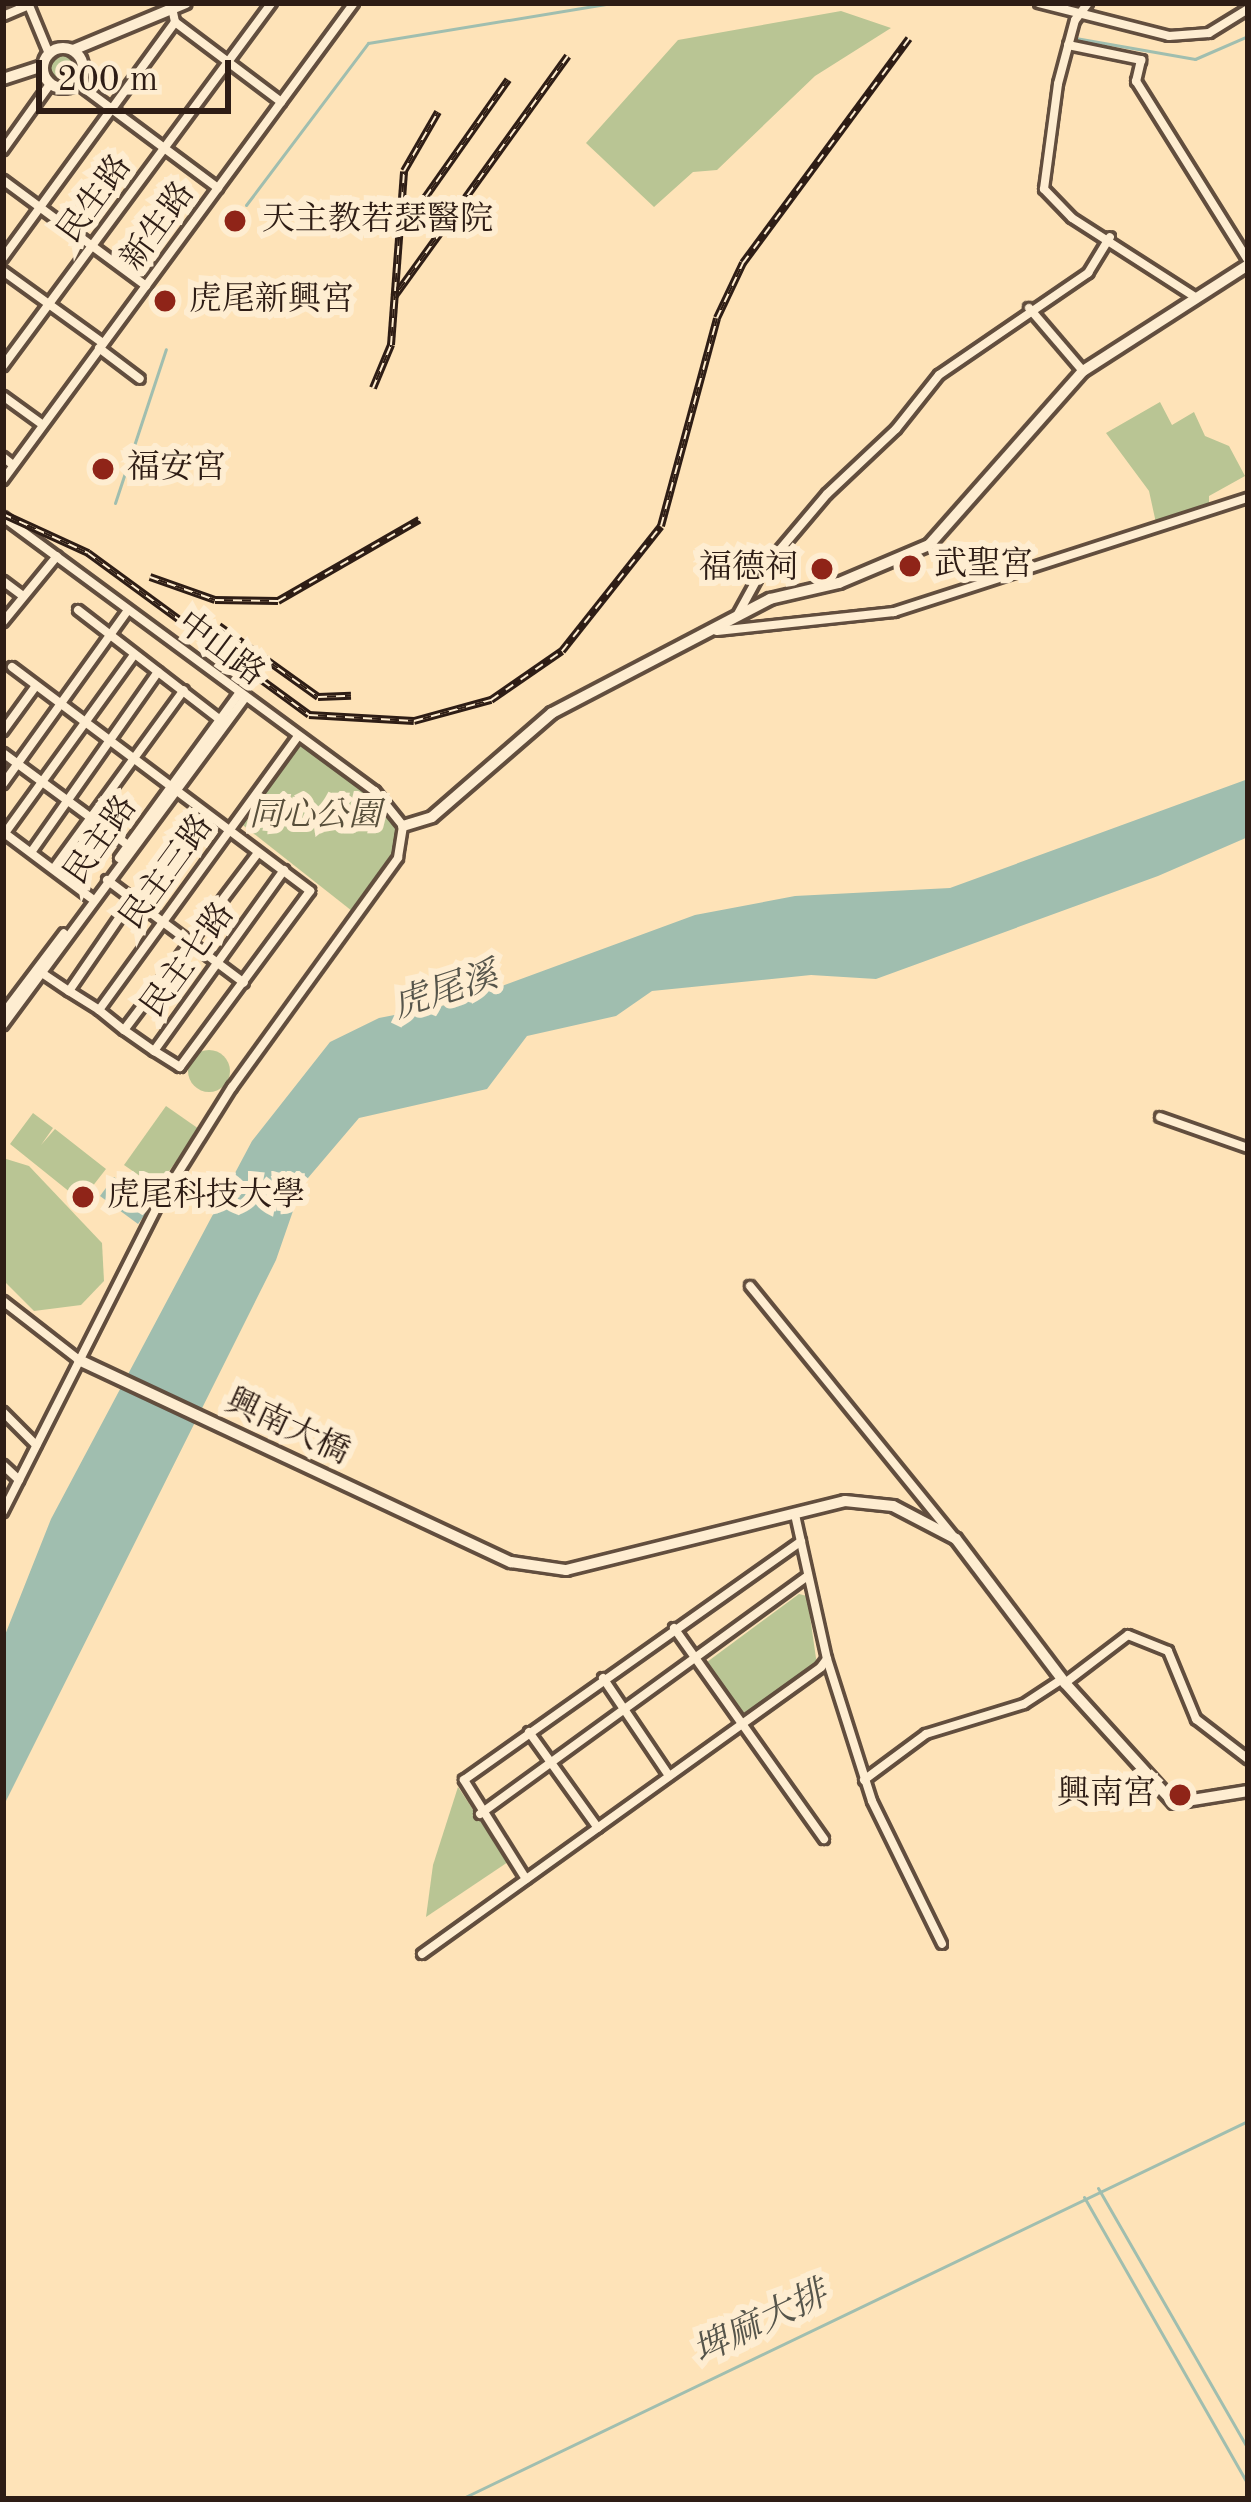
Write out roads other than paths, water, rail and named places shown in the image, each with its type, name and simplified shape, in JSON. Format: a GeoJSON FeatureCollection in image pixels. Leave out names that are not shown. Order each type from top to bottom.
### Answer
{"type":"FeatureCollection","features":[{"type":"Feature","properties":{"kind":"street"},"geometry":{"type":"LineString","coordinates":[[3,79],[186,3]]}},
{"type":"Feature","properties":{"kind":"street","name":"民生路"},"geometry":{"type":"LineString","coordinates":[[3,367],[272,3]]}},
{"type":"Feature","properties":{"kind":"street","name":"新生路"},"geometry":{"type":"LineString","coordinates":[[3,480],[354,3]]}},
{"type":"Feature","properties":{"kind":"street"},"geometry":{"type":"LineString","coordinates":[[1039,3],[1190,37],[1248,9]]}},
{"type":"Feature","properties":{"kind":"street"},"geometry":{"type":"LineString","coordinates":[[1088,3],[1068,45],[1044,189],[1072,218],[1110,237],[1195,297]]}},
{"type":"Feature","properties":{"kind":"street"},"geometry":{"type":"LineString","coordinates":[[3,16],[30,4],[50,84],[3,150]]}},
{"type":"Feature","properties":{"kind":"street"},"geometry":{"type":"LineString","coordinates":[[173,11],[229,63],[281,102]]}},
{"type":"Feature","properties":{"kind":"street"},"geometry":{"type":"LineString","coordinates":[[3,258],[112,108],[173,11]]}},
{"type":"Feature","properties":{"kind":"street"},"geometry":{"type":"LineString","coordinates":[[3,1512],[188,1155],[398,858],[403,826],[432,818],[552,713],[737,615],[929,545],[1083,371],[1248,263],[1136,81],[1141,59],[1068,45]]}},
{"type":"Feature","properties":{"kind":"street"},"geometry":{"type":"LineString","coordinates":[[73,50],[82,63],[76,83]]}},
{"type":"Feature","properties":{"kind":"street"},"geometry":{"type":"LineString","coordinates":[[50,84],[76,83],[218,188]]}},
{"type":"Feature","properties":{"kind":"street"},"geometry":{"type":"LineString","coordinates":[[3,180],[146,286]]}},
{"type":"Feature","properties":{"kind":"street"},"geometry":{"type":"LineString","coordinates":[[737,615],[761,572],[955,359],[1088,273],[1110,237]]}},
{"type":"Feature","properties":{"kind":"street"},"geometry":{"type":"LineString","coordinates":[[3,271],[140,380]]}},
{"type":"Feature","properties":{"kind":"street"},"geometry":{"type":"LineString","coordinates":[[1029,308],[1083,371]]}},
{"type":"Feature","properties":{"kind":"street"},"geometry":{"type":"LineString","coordinates":[[3,396],[43,425]]}},
{"type":"Feature","properties":{"kind":"street"},"geometry":{"type":"LineString","coordinates":[[3,457],[14,465]]}},
{"type":"Feature","properties":{"kind":"street"},"geometry":{"type":"LineString","coordinates":[[702,634],[894,612],[1248,498]]}},
{"type":"Feature","properties":{"kind":"street","name":"中山路"},"geometry":{"type":"LineString","coordinates":[[3,517],[241,697],[376,791],[403,826]]}},
{"type":"Feature","properties":{"kind":"street"},"geometry":{"type":"LineString","coordinates":[[3,622],[57,556]]}},
{"type":"Feature","properties":{"kind":"street"},"geometry":{"type":"LineString","coordinates":[[3,581],[23,596]]}},
{"type":"Feature","properties":{"kind":"street"},"geometry":{"type":"LineString","coordinates":[[78,610],[222,722]]}},
{"type":"Feature","properties":{"kind":"street"},"geometry":{"type":"LineString","coordinates":[[3,784],[128,610]]}},
{"type":"Feature","properties":{"kind":"street"},"geometry":{"type":"LineString","coordinates":[[92,898],[4,832],[134,655]]}},
{"type":"Feature","properties":{"kind":"street"},"geometry":{"type":"LineString","coordinates":[[12,667],[310,891],[180,1067],[154,1051]]}},
{"type":"Feature","properties":{"kind":"street"},"geometry":{"type":"LineString","coordinates":[[32,851],[158,672]]}},
{"type":"Feature","properties":{"kind":"street"},"geometry":{"type":"LineString","coordinates":[[3,731],[35,688]]}},
{"type":"Feature","properties":{"kind":"street"},"geometry":{"type":"LineString","coordinates":[[54,868],[184,690]]}},
{"type":"Feature","properties":{"kind":"street","name":"民主路"},"geometry":{"type":"LineString","coordinates":[[3,1021],[241,697]]}},
{"type":"Feature","properties":{"kind":"street","name":"民主三路"},"geometry":{"type":"LineString","coordinates":[[99,1010],[298,736]]}},
{"type":"Feature","properties":{"kind":"street"},"geometry":{"type":"LineString","coordinates":[[3,753],[128,845]]}},
{"type":"Feature","properties":{"kind":"street"},"geometry":{"type":"LineString","coordinates":[[99,1010],[39,971],[171,790]]}},
{"type":"Feature","properties":{"kind":"street"},"geometry":{"type":"LineString","coordinates":[[124,1030],[258,853]]}},
{"type":"Feature","properties":{"kind":"street","name":"民主七路"},"geometry":{"type":"LineString","coordinates":[[99,1010],[154,1051],[284,870]]}},
{"type":"Feature","properties":{"kind":"street"},"geometry":{"type":"LineString","coordinates":[[107,880],[244,983]]}},
{"type":"Feature","properties":{"kind":"street"},"geometry":{"type":"LineString","coordinates":[[68,991],[133,898]]}},
{"type":"Feature","properties":{"kind":"street"},"geometry":{"type":"LineString","coordinates":[[1160,1117],[1248,1148]]}},
{"type":"Feature","properties":{"kind":"street"},"geometry":{"type":"LineString","coordinates":[[750,1286],[956,1539],[1064,1681],[1179,1807],[1248,1791]]}},
{"type":"Feature","properties":{"kind":"street"},"geometry":{"type":"LineString","coordinates":[[3,1301],[79,1360]]}},
{"type":"Feature","properties":{"kind":"street","name":"興南大橋"},"geometry":{"type":"LineString","coordinates":[[79,1360],[511,1562],[566,1570],[795,1515],[874,1502],[956,1539]]}},
{"type":"Feature","properties":{"kind":"street"},"geometry":{"type":"LineString","coordinates":[[3,1412],[36,1445]]}},
{"type":"Feature","properties":{"kind":"street"},"geometry":{"type":"LineString","coordinates":[[3,1465],[19,1480]]}},
{"type":"Feature","properties":{"kind":"street"},"geometry":{"type":"LineString","coordinates":[[795,1515],[827,1659],[864,1780],[942,1944]]}},
{"type":"Feature","properties":{"kind":"street"},"geometry":{"type":"LineString","coordinates":[[526,1879],[480,1814],[464,1780],[800,1541]]}},
{"type":"Feature","properties":{"kind":"street"},"geometry":{"type":"LineString","coordinates":[[480,1814],[807,1576]]}},
{"type":"Feature","properties":{"kind":"street"},"geometry":{"type":"LineString","coordinates":[[674,1628],[824,1839]]}},
{"type":"Feature","properties":{"kind":"street"},"geometry":{"type":"LineString","coordinates":[[864,1780],[926,1734],[1024,1704],[1128,1635],[1168,1651],[1196,1719],[1248,1759]]}},
{"type":"Feature","properties":{"kind":"street"},"geometry":{"type":"LineString","coordinates":[[422,1954],[827,1659]]}},
{"type":"Feature","properties":{"kind":"street"},"geometry":{"type":"LineString","coordinates":[[603,1677],[669,1776]]}},
{"type":"Feature","properties":{"kind":"street"},"geometry":{"type":"LineString","coordinates":[[529,1732],[598,1828]]}},
{"type":"Feature","properties":{"kind":"waterway"},"geometry":{"type":"LineString","coordinates":[[246,205],[368,43],[612,3]]}},
{"type":"Feature","properties":{"kind":"waterway"},"geometry":{"type":"LineString","coordinates":[[1064,36],[1195,59],[1248,36]]}},
{"type":"Feature","properties":{"kind":"waterway"},"geometry":{"type":"LineString","coordinates":[[115,503],[166,349]]}},
{"type":"Feature","properties":{"kind":"waterway","name":"埤麻大排"},"geometry":{"type":"LineString","coordinates":[[461,2499],[1248,2121]]}},
{"type":"Feature","properties":{"kind":"waterway"},"geometry":{"type":"LineString","coordinates":[[1098,2188],[1248,2449]]}},
{"type":"Feature","properties":{"kind":"waterway"},"geometry":{"type":"LineString","coordinates":[[1084,2197],[1248,2485]]}},
{"type":"Feature","properties":{"kind":"railway"},"geometry":{"type":"LineString","coordinates":[[3,514],[88,553],[309,715],[414,721],[491,700],[562,651],[661,526],[717,318],[743,263],[909,39]]}},
{"type":"Feature","properties":{"kind":"railway"},"geometry":{"type":"LineString","coordinates":[[394,297],[568,56]]}},
{"type":"Feature","properties":{"kind":"railway"},"geometry":{"type":"LineString","coordinates":[[405,226],[508,80]]}},
{"type":"Feature","properties":{"kind":"railway"},"geometry":{"type":"LineString","coordinates":[[373,388],[391,345],[404,171],[438,112]]}},
{"type":"Feature","properties":{"kind":"railway"},"geometry":{"type":"LineString","coordinates":[[150,577],[215,600],[278,601],[419,520]]}},
{"type":"Feature","properties":{"kind":"railway"},"geometry":{"type":"LineString","coordinates":[[219,626],[318,697],[351,696]]}},
{"type":"Feature","properties":{"kind":"place","name":"天主教若瑟醫院"},"geometry":{"type":"Point","coordinates":[235,221]}},
{"type":"Feature","properties":{"kind":"place","name":"虎尾新興宮"},"geometry":{"type":"Point","coordinates":[165,301]}},
{"type":"Feature","properties":{"kind":"place","name":"福安宮"},"geometry":{"type":"Point","coordinates":[103,469]}},
{"type":"Feature","properties":{"kind":"place","name":"武聖宮"},"geometry":{"type":"Point","coordinates":[910,566]}},
{"type":"Feature","properties":{"kind":"place","name":"福德祠"},"geometry":{"type":"Point","coordinates":[822,569]}},
{"type":"Feature","properties":{"kind":"place","name":"虎尾科技大學"},"geometry":{"type":"Point","coordinates":[83,1197]}},
{"type":"Feature","properties":{"kind":"place","name":"興南宮"},"geometry":{"type":"Point","coordinates":[1180,1795]}},
{"type":"Feature","properties":{"kind":"park label","name":"同心公園"},"geometry":{"type":"Point","coordinates":[315,817]}},
{"type":"Feature","properties":{"kind":"water label","name":"虎尾溪"},"geometry":{"type":"Point","coordinates":[446,993]}}]}
